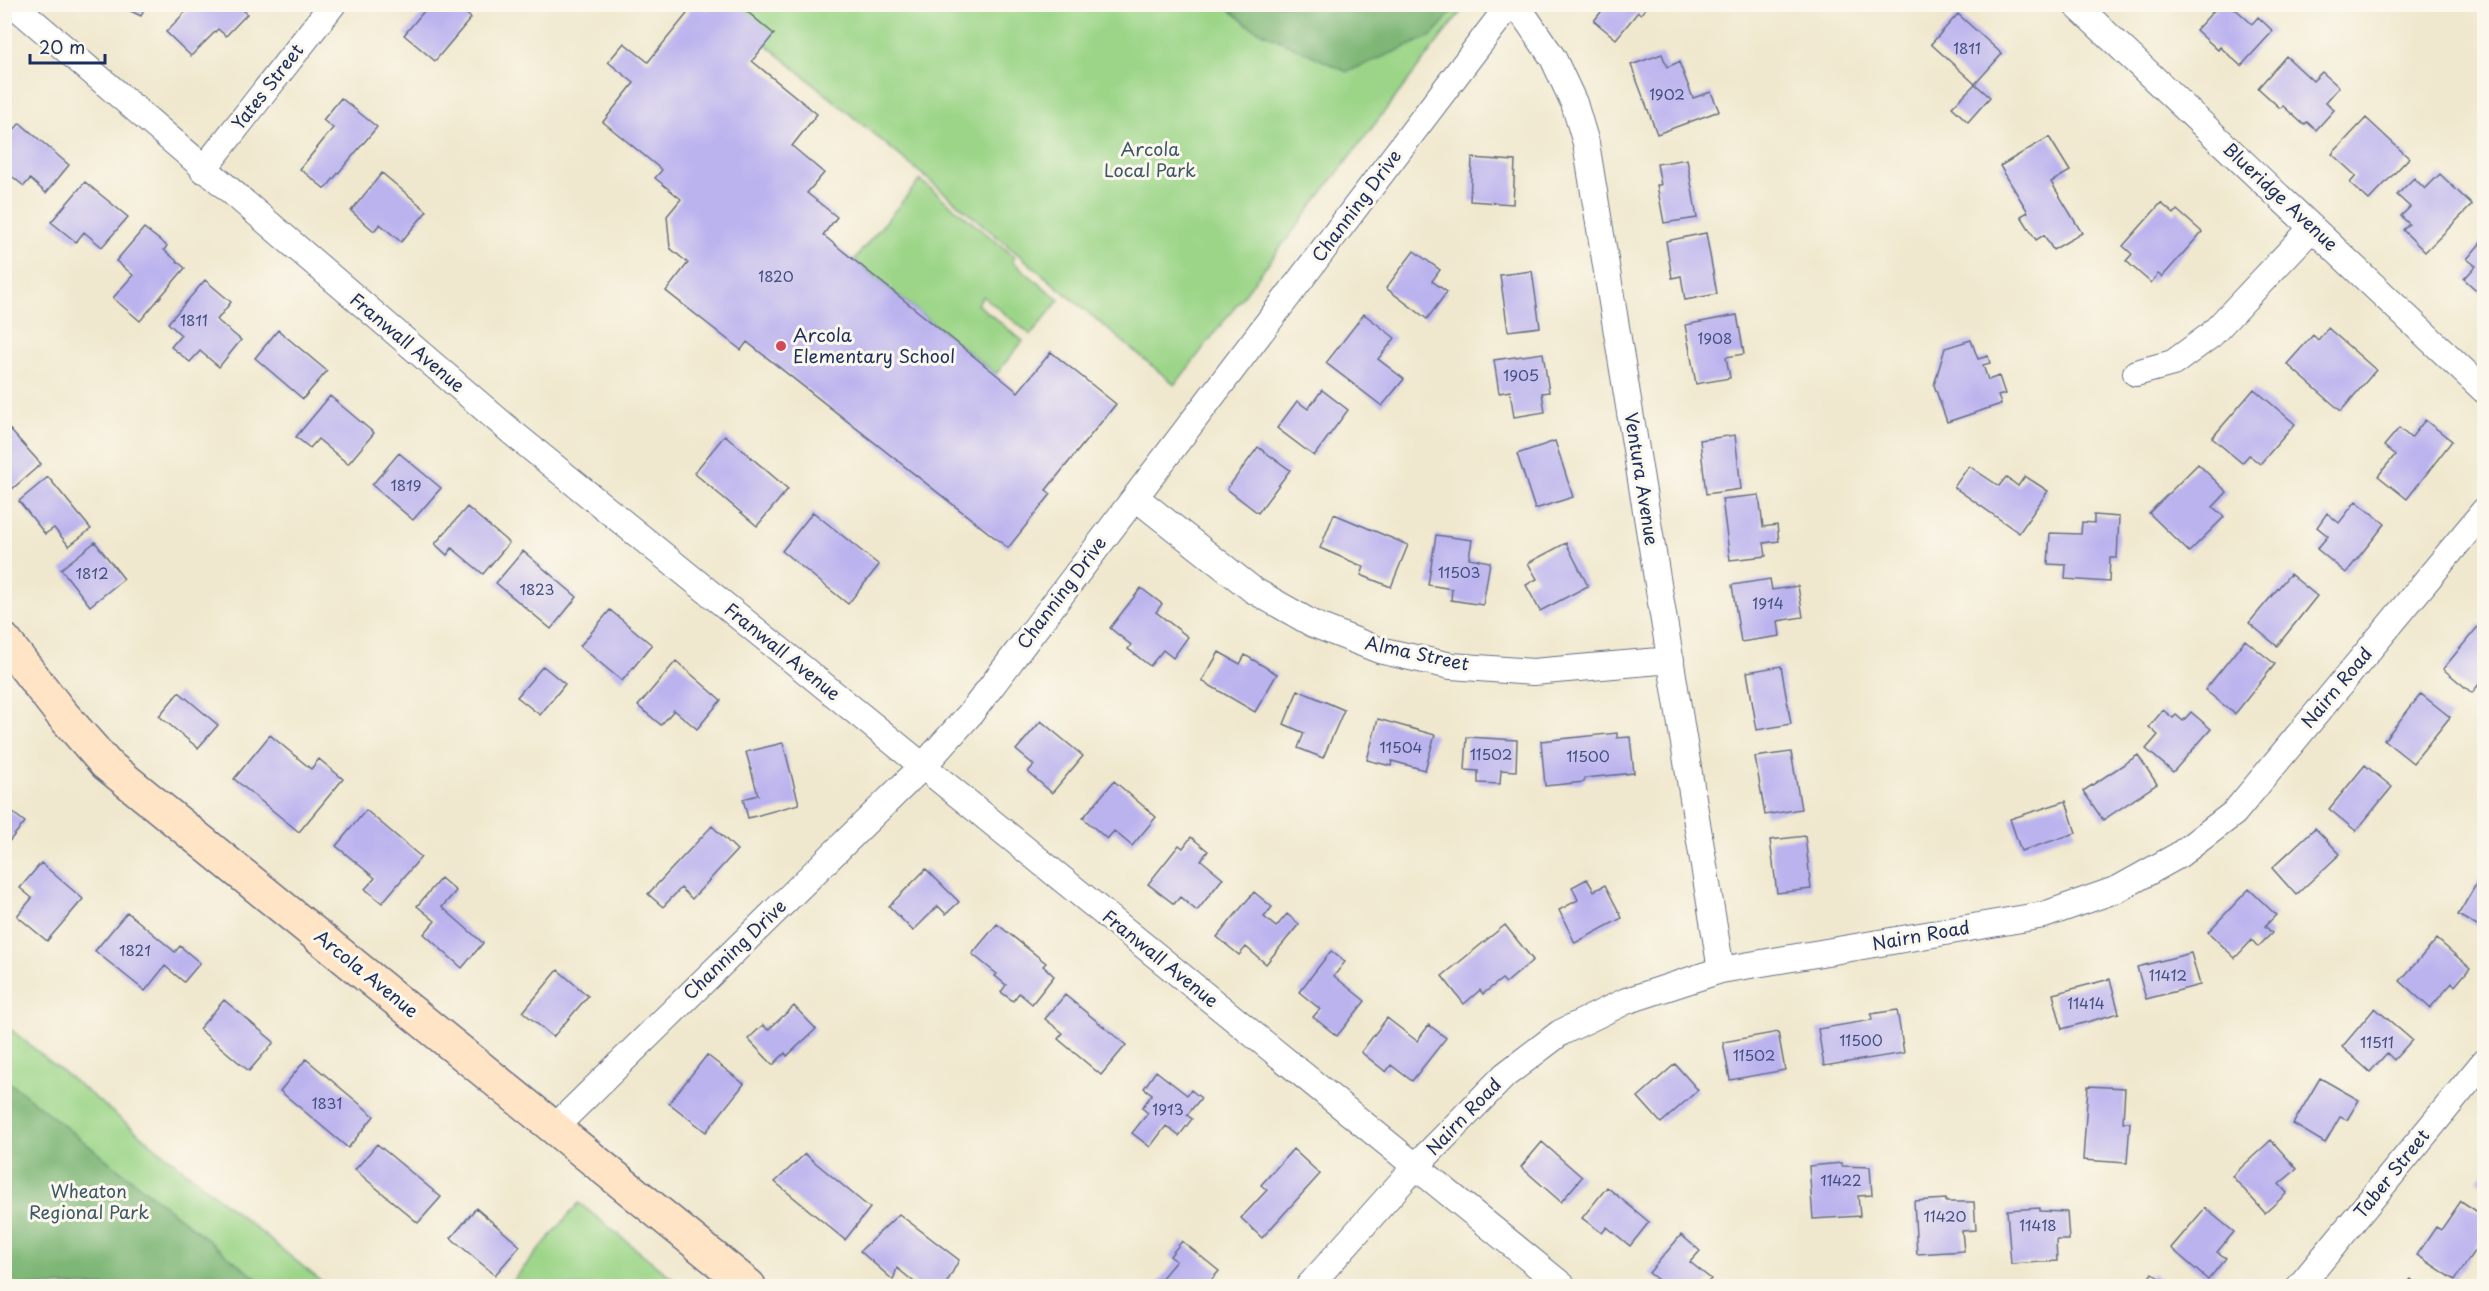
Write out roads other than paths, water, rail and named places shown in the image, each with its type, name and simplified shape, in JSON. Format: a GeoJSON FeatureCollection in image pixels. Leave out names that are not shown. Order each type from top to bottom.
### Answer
{"type":"FeatureCollection","features":[{"type":"Feature","properties":{"kind":"street","name":"Franwall Avenue"},"geometry":{"type":"LineString","coordinates":[[13,4],[203,170],[514,434],[1563,1287]]}},
{"type":"Feature","properties":{"kind":"street","name":"Yates Street"},"geometry":{"type":"LineString","coordinates":[[203,170],[333,4]]}},
{"type":"Feature","properties":{"kind":"street","name":"Channing Drive"},"geometry":{"type":"LineString","coordinates":[[554,1128],[923,766],[970,713],[1510,4]]}},
{"type":"Feature","properties":{"kind":"street","name":"Ventura Avenue"},"geometry":{"type":"LineString","coordinates":[[1516,4],[1553,58],[1574,103],[1586,144],[1720,970]]}},
{"type":"Feature","properties":{"kind":"street","name":"Blueridge Avenue"},"geometry":{"type":"LineString","coordinates":[[2075,4],[2484,390]]}},
{"type":"Feature","properties":{"kind":"street"},"geometry":{"type":"LineString","coordinates":[[2136,374],[2173,363],[2211,335],[2312,228]]}},
{"type":"Feature","properties":{"kind":"street","name":"Alma Street"},"geometry":{"type":"LineString","coordinates":[[1135,497],[1253,590],[1313,624],[1379,650],[1450,666],[1533,672],[1671,660]]}},
{"type":"Feature","properties":{"kind":"street","name":"Nairn Road"},"geometry":{"type":"LineString","coordinates":[[1308,1287],[1416,1166],[1505,1075],[1560,1033],[1626,1001],[1720,970],[2044,915],[2118,889],[2179,855],[2234,813],[2484,511]]}},
{"type":"Feature","properties":{"kind":"street","name":"Arcola Avenue"},"geometry":{"type":"LineString","coordinates":[[4,640],[61,713],[106,764],[749,1287]]}},
{"type":"Feature","properties":{"kind":"street","name":"Taber Street"},"geometry":{"type":"LineString","coordinates":[[2300,1287],[2484,1062]]}},
{"type":"Feature","properties":{"kind":"place","name":"Arcola Elementary School"},"geometry":{"type":"Point","coordinates":[781,346]}},
{"type":"Feature","properties":{"kind":"park label","name":"Arcola Local Park"},"geometry":{"type":"Point","coordinates":[1150,160]}},
{"type":"Feature","properties":{"kind":"park label","name":"Wheaton Regional Park"},"geometry":{"type":"Point","coordinates":[89,1202]}}]}
